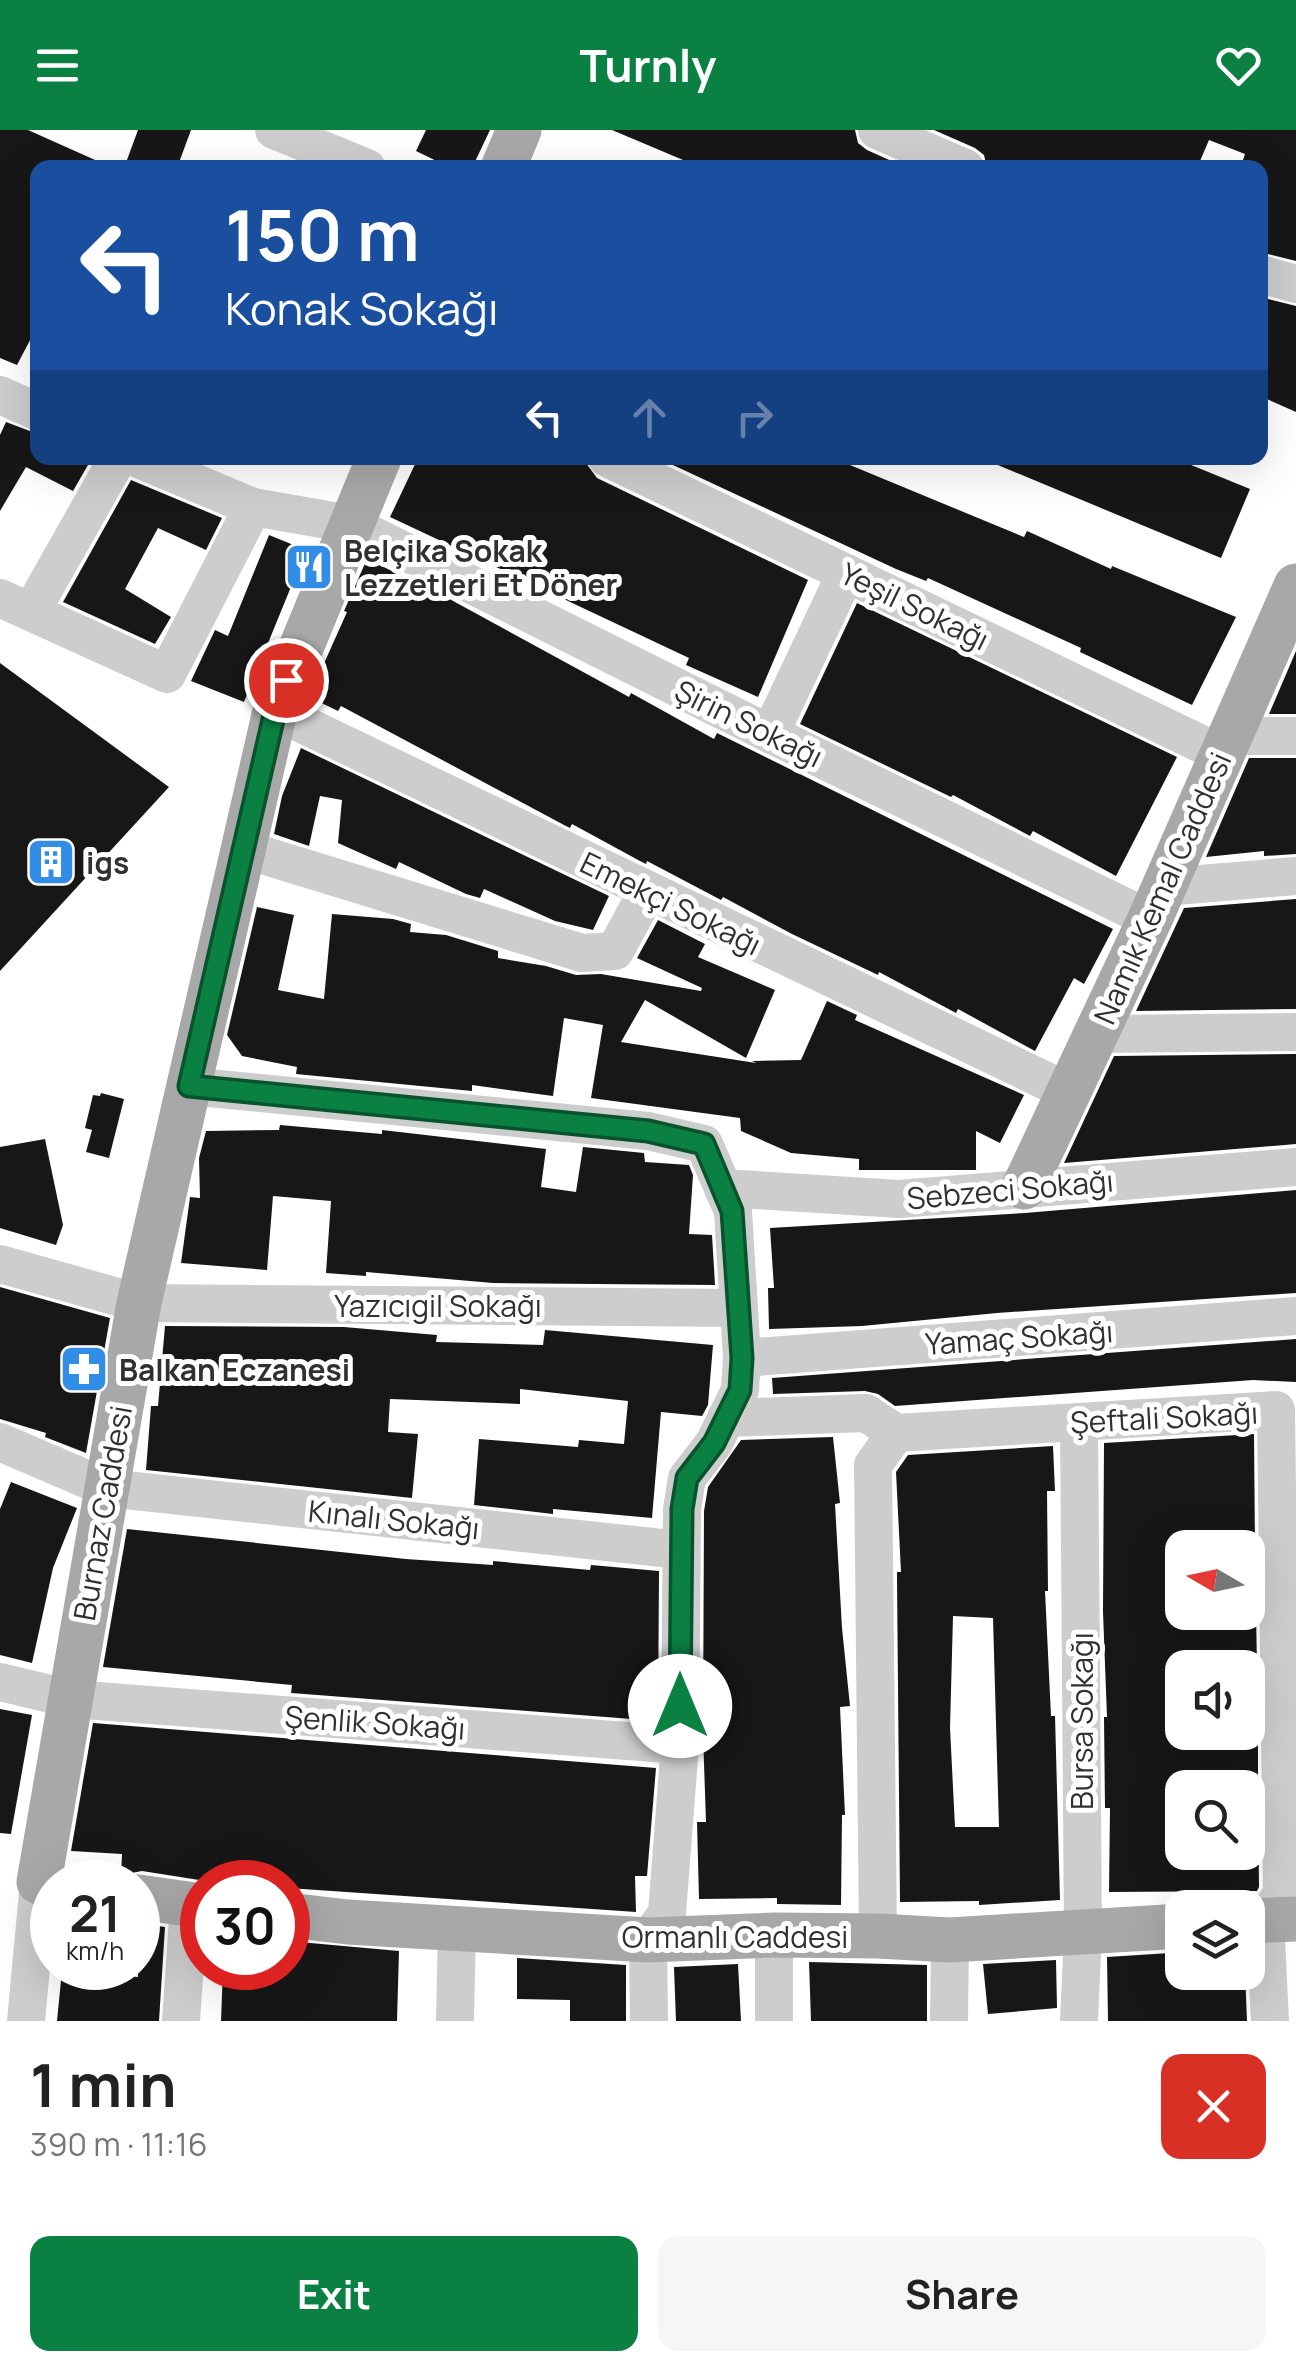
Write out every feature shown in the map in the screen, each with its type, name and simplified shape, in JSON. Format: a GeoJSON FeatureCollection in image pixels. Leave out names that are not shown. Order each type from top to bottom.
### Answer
{"type":"FeatureCollection","features":[{"type":"Feature","properties":{"kind":"main road"},"geometry":{"type":"LineString","coordinates":[[506,160],[519,130]]}},
{"type":"Feature","properties":{"kind":"main road","name":"Burnaz Caddesi"},"geometry":{"type":"LineString","coordinates":[[35,1860],[71,1699],[138,1303],[275,711],[376,465]]}},
{"type":"Feature","properties":{"kind":"main road","name":"Namık Kemal Caddesi"},"geometry":{"type":"LineString","coordinates":[[1024,1187],[1292,606]]}},
{"type":"Feature","properties":{"kind":"main road","name":"Ormanlı Caddesi"},"geometry":{"type":"LineString","coordinates":[[310,1917],[648,1940],[878,1936],[950,1940],[1165,1927]]}},
{"type":"Feature","properties":{"kind":"street"},"geometry":{"type":"LineString","coordinates":[[274,130],[347,160]]}},
{"type":"Feature","properties":{"kind":"street"},"geometry":{"type":"LineString","coordinates":[[877,130],[946,160]]}},
{"type":"Feature","properties":{"kind":"street"},"geometry":{"type":"LineString","coordinates":[[1268,276],[1296,284]]}},
{"type":"Feature","properties":{"kind":"street"},"geometry":{"type":"LineString","coordinates":[[113,465],[16,606],[168,674],[253,507]]}},
{"type":"Feature","properties":{"kind":"street","name":"Şirin Sokağı"},"geometry":{"type":"LineString","coordinates":[[153,465],[253,507],[350,524],[770,734],[1157,903]]}},
{"type":"Feature","properties":{"kind":"street","name":"Yeşil Sokağı"},"geometry":{"type":"LineString","coordinates":[[622,465],[1226,745]]}},
{"type":"Feature","properties":{"kind":"street"},"geometry":{"type":"LineString","coordinates":[[770,734],[846,572]]}},
{"type":"Feature","properties":{"kind":"street","name":"Emekçi Sokağı"},"geometry":{"type":"LineString","coordinates":[[275,711],[1069,1092]]}},
{"type":"Feature","properties":{"kind":"street"},"geometry":{"type":"LineString","coordinates":[[1226,745],[1296,736]]}},
{"type":"Feature","properties":{"kind":"street"},"geometry":{"type":"LineString","coordinates":[[243,850],[582,953],[614,951],[647,892]]}},
{"type":"Feature","properties":{"kind":"street"},"geometry":{"type":"LineString","coordinates":[[1157,903],[1296,876]]}},
{"type":"Feature","properties":{"kind":"street"},"geometry":{"type":"LineString","coordinates":[[1096,1034],[1296,1032]]}},
{"type":"Feature","properties":{"kind":"street"},"geometry":{"type":"LineString","coordinates":[[189,1086],[648,1131],[704,1144],[732,1211],[742,1358],[740,1422]]}},
{"type":"Feature","properties":{"kind":"street","name":"Sebzeci Sokağı"},"geometry":{"type":"LineString","coordinates":[[723,1188],[899,1199],[1296,1167]]}},
{"type":"Feature","properties":{"kind":"street","name":"Yazıcıgil Sokağı"},"geometry":{"type":"LineString","coordinates":[[0,1264],[138,1303],[737,1308]]}},
{"type":"Feature","properties":{"kind":"street","name":"Yamaç Sokağı"},"geometry":{"type":"LineString","coordinates":[[742,1358],[1296,1316]]}},
{"type":"Feature","properties":{"kind":"street","name":"Şeftali Sokağı"},"geometry":{"type":"LineString","coordinates":[[896,1433],[1276,1410],[1282,1893],[1270,1920],[1270,2021]]}},
{"type":"Feature","properties":{"kind":"street"},"geometry":{"type":"LineString","coordinates":[[649,2021],[648,1940],[667,1913],[680,1744],[681,1550],[687,1478],[714,1443],[740,1422],[866,1413],[896,1433],[873,1465],[878,1936]]}},
{"type":"Feature","properties":{"kind":"street"},"geometry":{"type":"LineString","coordinates":[[740,1422],[846,1422]]}},
{"type":"Feature","properties":{"kind":"street","name":"Bursa Sokağı"},"geometry":{"type":"LineString","coordinates":[[1079,1422],[1083,1934],[1079,2021]]}},
{"type":"Feature","properties":{"kind":"street","name":"Kınalı Sokağı"},"geometry":{"type":"LineString","coordinates":[[0,1442],[107,1488],[681,1550]]}},
{"type":"Feature","properties":{"kind":"street","name":"Şenlik Sokağı"},"geometry":{"type":"LineString","coordinates":[[0,1682],[71,1699],[680,1744]]}},
{"type":"Feature","properties":{"kind":"street"},"geometry":{"type":"LineString","coordinates":[[26,2021],[30,1908]]}},
{"type":"Feature","properties":{"kind":"street"},"geometry":{"type":"LineString","coordinates":[[456,2021],[457,1928]]}},
{"type":"Feature","properties":{"kind":"street"},"geometry":{"type":"LineString","coordinates":[[774,1936],[774,2021]]}},
{"type":"Feature","properties":{"kind":"street"},"geometry":{"type":"LineString","coordinates":[[949,2021],[950,1940]]}},
{"type":"Feature","properties":{"kind":"street"},"geometry":{"type":"LineString","coordinates":[[180,2021],[184,1990]]}},
{"type":"Feature","properties":{"kind":"building"},"geometry":{"type":"Polygon","coordinates":[[[0,130],[28,130],[95,160],[30,160],[30,340],[17,365],[0,358],[0,130]]]}},
{"type":"Feature","properties":{"kind":"building"},"geometry":{"type":"Polygon","coordinates":[[[138,130],[191,130],[180,160],[127,160],[138,130]]]}},
{"type":"Feature","properties":{"kind":"building"},"geometry":{"type":"Polygon","coordinates":[[[426,130],[490,130],[476,160],[435,160],[416,151],[426,130]]]}},
{"type":"Feature","properties":{"kind":"building"},"geometry":{"type":"Polygon","coordinates":[[[612,130],[855,130],[858,143],[889,160],[683,160],[612,130]]]}},
{"type":"Feature","properties":{"kind":"building"},"geometry":{"type":"Polygon","coordinates":[[[934,130],[1296,130],[1296,261],[1268,254],[1268,160],[1243,160],[1245,154],[1209,140],[1200,160],[985,160],[975,148],[934,130]]]}},
{"type":"Feature","properties":{"kind":"building"},"geometry":{"type":"Polygon","coordinates":[[[1268,299],[1296,306],[1296,412],[1268,400],[1268,299]]]}},
{"type":"Feature","properties":{"kind":"building"},"geometry":{"type":"Polygon","coordinates":[[[6,422],[30,431],[30,465],[88,465],[73,491],[26,467],[0,511],[0,435],[6,422]]]}},
{"type":"Feature","properties":{"kind":"building"},"geometry":{"type":"Polygon","coordinates":[[[415,465],[587,465],[597,478],[808,580],[758,697],[686,665],[689,658],[390,517],[415,465]]]}},
{"type":"Feature","properties":{"kind":"building"},"geometry":{"type":"Polygon","coordinates":[[[673,465],[850,465],[1024,537],[1027,531],[1111,569],[1112,566],[1236,617],[1192,705],[1080,652],[1081,648],[928,578],[926,581],[673,465]]]}},
{"type":"Feature","properties":{"kind":"building"},"geometry":{"type":"Polygon","coordinates":[[[998,465],[1191,465],[1250,489],[1221,558],[998,465]]]}},
{"type":"Feature","properties":{"kind":"building"},"geometry":{"type":"Polygon","coordinates":[[[131,480],[222,518],[206,550],[158,528],[125,589],[171,617],[155,644],[63,602],[131,480]]]}},
{"type":"Feature","properties":{"kind":"building"},"geometry":{"type":"Polygon","coordinates":[[[269,535],[306,550],[244,702],[191,681],[215,630],[228,636],[269,535]]]}},
{"type":"Feature","properties":{"kind":"building"},"geometry":{"type":"Polygon","coordinates":[[[367,559],[444,596],[629,697],[631,693],[714,739],[717,733],[1113,929],[1084,984],[1074,978],[1035,1051],[958,1009],[956,1013],[723,897],[721,900],[647,861],[646,864],[572,824],[570,828],[341,706],[338,711],[309,697],[367,559]]]}},
{"type":"Feature","properties":{"kind":"building"},"geometry":{"type":"Polygon","coordinates":[[[857,603],[1177,757],[1116,876],[1033,831],[1030,836],[953,795],[800,724],[857,603]]]}},
{"type":"Feature","properties":{"kind":"building"},"geometry":{"type":"Polygon","coordinates":[[[1296,651],[1296,714],[1269,714],[1296,651]]]}},
{"type":"Feature","properties":{"kind":"building","name":"igs"},"geometry":{"type":"Polygon","coordinates":[[[0,663],[169,787],[0,971],[0,663]]]}},
{"type":"Feature","properties":{"kind":"building"},"geometry":{"type":"Polygon","coordinates":[[[301,748],[609,896],[593,930],[555,921],[484,889],[480,898],[466,894],[399,862],[396,869],[338,843],[342,800],[320,796],[309,846],[274,834],[282,796],[301,748]]]}},
{"type":"Feature","properties":{"kind":"building"},"geometry":{"type":"Polygon","coordinates":[[[1249,758],[1296,758],[1296,854],[1264,856],[1264,851],[1206,857],[1249,758]]]}},
{"type":"Feature","properties":{"kind":"building"},"geometry":{"type":"Polygon","coordinates":[[[1296,899],[1296,1009],[1136,1011],[1184,908],[1296,899]]]}},
{"type":"Feature","properties":{"kind":"building"},"geometry":{"type":"Polygon","coordinates":[[[257,907],[294,915],[278,990],[324,999],[332,914],[393,919],[411,924],[410,932],[446,935],[498,951],[498,958],[576,975],[601,974],[701,991],[702,988],[637,958],[658,920],[705,944],[698,957],[775,990],[746,1058],[645,1000],[621,1042],[756,1063],[752,1061],[801,1060],[827,1001],[857,1015],[855,1020],[1024,1095],[1000,1143],[976,1131],[976,1170],[859,1170],[859,1159],[791,1153],[741,1131],[740,1118],[591,1098],[603,1025],[564,1018],[553,1096],[472,1085],[472,1091],[296,1074],[297,1067],[242,1056],[227,1035],[257,907]]]}},
{"type":"Feature","properties":{"kind":"building"},"geometry":{"type":"Polygon","coordinates":[[[1296,1054],[1296,1144],[1064,1163],[1114,1056],[1296,1054]]]}},
{"type":"Feature","properties":{"kind":"building"},"geometry":{"type":"Polygon","coordinates":[[[101,1093],[124,1099],[109,1158],[86,1152],[92,1130],[85,1128],[93,1095],[101,1093]]]}},
{"type":"Feature","properties":{"kind":"building"},"geometry":{"type":"Polygon","coordinates":[[[280,1125],[382,1134],[382,1130],[546,1149],[541,1187],[576,1192],[583,1147],[644,1153],[645,1162],[689,1165],[693,1175],[689,1234],[712,1235],[715,1285],[493,1283],[366,1272],[366,1276],[326,1273],[331,1201],[273,1196],[267,1270],[181,1263],[190,1197],[200,1198],[199,1158],[206,1131],[279,1130],[280,1125]]]}},
{"type":"Feature","properties":{"kind":"building"},"geometry":{"type":"Polygon","coordinates":[[[45,1139],[63,1225],[56,1245],[0,1228],[0,1147],[45,1139]]]}},
{"type":"Feature","properties":{"kind":"building"},"geometry":{"type":"Polygon","coordinates":[[[1296,1190],[1296,1293],[862,1326],[769,1329],[768,1288],[774,1288],[770,1228],[1025,1213],[1296,1190]]]}},
{"type":"Feature","properties":{"kind":"building"},"geometry":{"type":"Polygon","coordinates":[[[0,1287],[110,1318],[86,1453],[45,1437],[46,1433],[0,1419],[0,1287]]]}},
{"type":"Feature","properties":{"kind":"building"},"geometry":{"type":"Polygon","coordinates":[[[165,1326],[344,1327],[437,1335],[436,1342],[543,1345],[545,1330],[713,1345],[708,1405],[702,1416],[661,1412],[652,1518],[553,1509],[553,1514],[474,1505],[479,1439],[578,1447],[579,1440],[624,1444],[628,1401],[520,1389],[520,1404],[390,1399],[388,1432],[418,1434],[412,1498],[146,1470],[151,1406],[158,1406],[165,1326]]]}},
{"type":"Feature","properties":{"kind":"building"},"geometry":{"type":"Polygon","coordinates":[[[1296,1339],[1296,1382],[1253,1380],[895,1406],[878,1394],[865,1391],[773,1394],[772,1378],[1296,1339]]]}},
{"type":"Feature","properties":{"kind":"building"},"geometry":{"type":"Polygon","coordinates":[[[1254,1434],[1255,1530],[1165,1530],[1165,1630],[1256,1630],[1257,1650],[1165,1650],[1165,1750],[1258,1750],[1258,1770],[1165,1770],[1165,1870],[1259,1870],[1258,1890],[1109,1892],[1110,1808],[1105,1808],[1104,1443],[1254,1434]]]}},
{"type":"Feature","properties":{"kind":"building"},"geometry":{"type":"Polygon","coordinates":[[[833,1437],[840,1503],[835,1504],[842,1628],[850,1706],[840,1707],[845,1815],[841,1905],[777,1904],[777,1898],[699,1899],[697,1822],[706,1822],[704,1511],[708,1487],[741,1440],[833,1437]]]}},
{"type":"Feature","properties":{"kind":"building"},"geometry":{"type":"Polygon","coordinates":[[[1053,1446],[1055,1491],[1047,1491],[1045,1591],[1051,1716],[1055,1716],[1060,1900],[979,1905],[979,1901],[900,1902],[897,1572],[901,1572],[896,1472],[908,1455],[1053,1446]],[[953,1616],[950,1728],[955,1827],[999,1827],[993,1618],[953,1616]]]}},
{"type":"Feature","properties":{"kind":"building"},"geometry":{"type":"Polygon","coordinates":[[[11,1482],[77,1508],[53,1568],[32,1663],[0,1655],[0,1509],[11,1482]]]}},
{"type":"Feature","properties":{"kind":"building"},"geometry":{"type":"Polygon","coordinates":[[[127,1529],[406,1559],[659,1571],[658,1721],[291,1693],[292,1685],[103,1667],[127,1529]]]}},
{"type":"Feature","properties":{"kind":"building"},"geometry":{"type":"Polygon","coordinates":[[[0,1709],[32,1715],[11,1834],[0,1833],[0,1709]]]}},
{"type":"Feature","properties":{"kind":"building"},"geometry":{"type":"Polygon","coordinates":[[[93,1723],[656,1768],[647,1876],[635,1876],[636,1912],[310,1890],[310,1860],[180,1860],[180,1877],[160,1874],[160,1860],[122,1860],[122,1854],[71,1851],[93,1723]]]}},
{"type":"Feature","properties":{"kind":"building"},"geometry":{"type":"Polygon","coordinates":[[[160,1926],[165,1927],[159,2021],[57,2021],[60,1990],[160,1990],[160,1926]]]}},
{"type":"Feature","properties":{"kind":"building"},"geometry":{"type":"Polygon","coordinates":[[[310,1943],[399,1951],[397,2021],[221,2021],[222,1990],[310,1990],[310,1943]]]}},
{"type":"Feature","properties":{"kind":"building"},"geometry":{"type":"Polygon","coordinates":[[[1165,1953],[1165,1990],[1246,1990],[1247,2021],[1108,2021],[1107,1957],[1165,1953]]]}},
{"type":"Feature","properties":{"kind":"building"},"geometry":{"type":"Polygon","coordinates":[[[517,1958],[626,1965],[626,2021],[570,2021],[570,2000],[517,1999],[517,1958]]]}},
{"type":"Feature","properties":{"kind":"building"},"geometry":{"type":"Polygon","coordinates":[[[1056,1960],[1057,2008],[988,2014],[983,1964],[1056,1960]]]}},
{"type":"Feature","properties":{"kind":"building"},"geometry":{"type":"Polygon","coordinates":[[[809,1962],[927,1965],[927,2021],[811,2021],[809,1962]]]}},
{"type":"Feature","properties":{"kind":"building"},"geometry":{"type":"Polygon","coordinates":[[[738,1964],[741,2021],[676,2021],[674,1967],[738,1964]]]}},
{"type":"Feature","properties":{"kind":"place","name":"Belçika Sokak Lezzetleri Et Döner"},"geometry":{"type":"Point","coordinates":[309,567]}},
{"type":"Feature","properties":{"kind":"place","name":"igs"},"geometry":{"type":"Point","coordinates":[51,862]}},
{"type":"Feature","properties":{"kind":"place","name":"Balkan Eczanesi"},"geometry":{"type":"Point","coordinates":[84,1369]}},
{"type":"Feature","properties":{"kind":"route"},"geometry":{"type":"LineString","coordinates":[[286,680],[275,711],[189,1086],[648,1131],[704,1144],[732,1211],[742,1358],[740,1390],[714,1443],[687,1478],[682,1509],[680,1706]]}}]}
